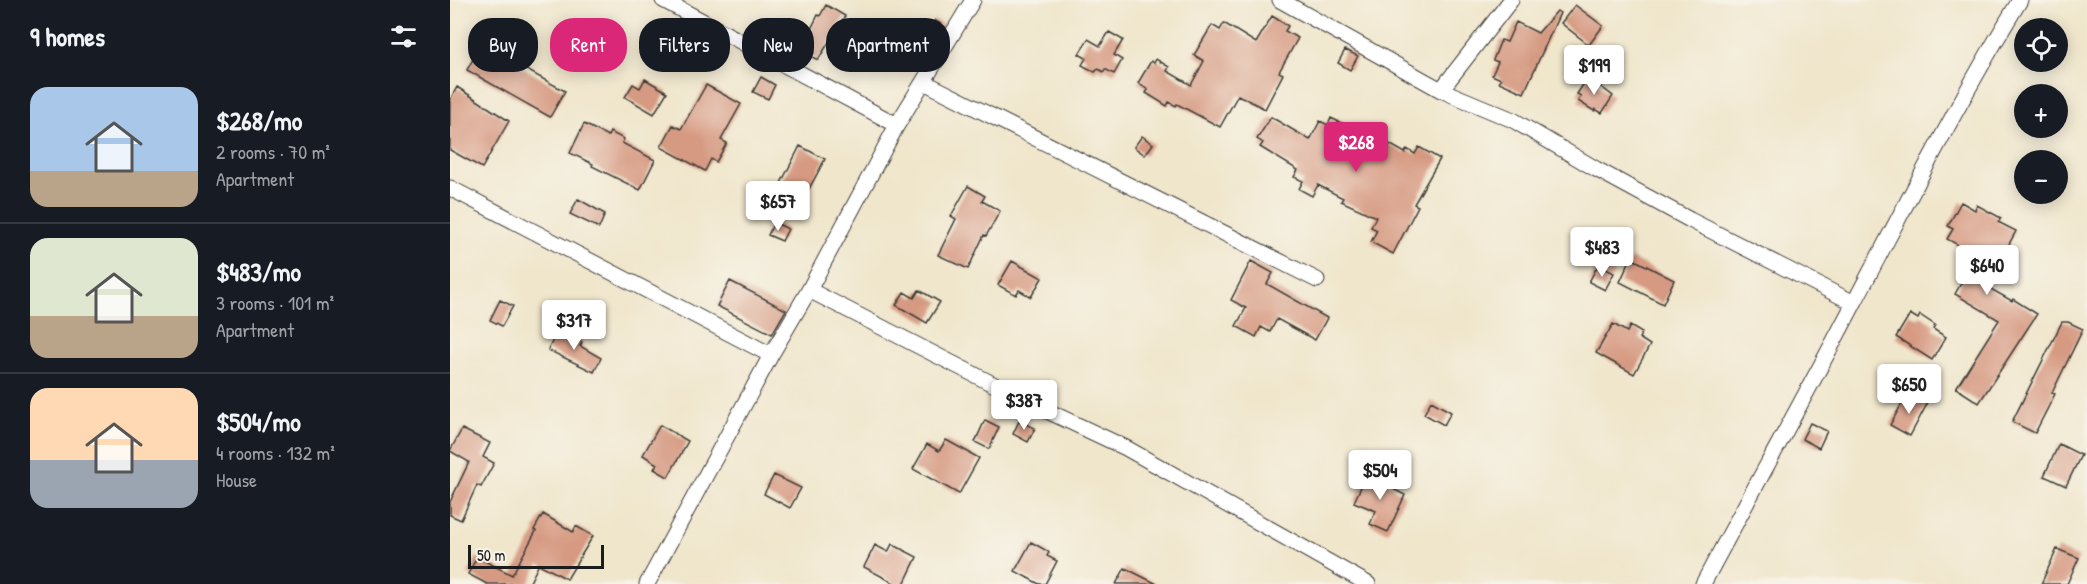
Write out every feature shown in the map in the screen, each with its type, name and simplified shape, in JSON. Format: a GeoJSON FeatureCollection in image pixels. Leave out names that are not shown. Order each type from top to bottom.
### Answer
{"type":"FeatureCollection","features":[{"type":"Feature","properties":{"kind":"street"},"geometry":{"type":"LineString","coordinates":[[663,0],[897,125]]}},
{"type":"Feature","properties":{"kind":"street"},"geometry":{"type":"LineString","coordinates":[[647,584],[897,125],[973,0]]}},
{"type":"Feature","properties":{"kind":"street"},"geometry":{"type":"LineString","coordinates":[[1280,0],[1441,90],[1514,120],[1680,215],[1854,303]]}},
{"type":"Feature","properties":{"kind":"street"},"geometry":{"type":"LineString","coordinates":[[1441,90],[1511,0]]}},
{"type":"Feature","properties":{"kind":"street"},"geometry":{"type":"LineString","coordinates":[[1703,584],[1898,218],[2020,0]]}},
{"type":"Feature","properties":{"kind":"street"},"geometry":{"type":"LineString","coordinates":[[924,82],[1317,280]]}},
{"type":"Feature","properties":{"kind":"street"},"geometry":{"type":"LineString","coordinates":[[450,188],[771,355]]}},
{"type":"Feature","properties":{"kind":"street"},"geometry":{"type":"LineString","coordinates":[[809,290],[1022,399],[1126,447],[1368,584]]}},
{"type":"Feature","properties":{"kind":"building"},"geometry":{"type":"Polygon","coordinates":[[[826,5],[845,16],[844,18],[826,18],[826,47],[818,60],[814,58],[814,23],[818,15],[820,16],[826,5]]]}},
{"type":"Feature","properties":{"kind":"building"},"geometry":{"type":"Polygon","coordinates":[[[1575,5],[1603,26],[1589,45],[1561,23],[1575,5]]]}},
{"type":"Feature","properties":{"kind":"building"},"geometry":{"type":"Polygon","coordinates":[[[1557,11],[1560,13],[1524,93],[1499,82],[1501,79],[1492,75],[1498,62],[1493,60],[1501,40],[1507,42],[1516,22],[1538,33],[1557,11]]]}},
{"type":"Feature","properties":{"kind":"building"},"geometry":{"type":"Polygon","coordinates":[[[1272,16],[1288,26],[1285,31],[1298,38],[1279,72],[1283,74],[1265,109],[1238,95],[1220,127],[1177,104],[1176,106],[1169,102],[1167,106],[1146,93],[1148,90],[1138,83],[1151,61],[1154,63],[1156,59],[1169,67],[1167,71],[1191,85],[1204,61],[1194,55],[1212,25],[1220,30],[1224,23],[1256,43],[1272,16]]]}},
{"type":"Feature","properties":{"kind":"building"},"geometry":{"type":"Polygon","coordinates":[[[1109,32],[1123,40],[1114,55],[1122,60],[1114,74],[1105,69],[1104,72],[1098,69],[1095,72],[1082,65],[1086,58],[1079,54],[1088,39],[1100,46],[1109,32]]]}},
{"type":"Feature","properties":{"kind":"building"},"geometry":{"type":"Polygon","coordinates":[[[1345,50],[1358,56],[1350,70],[1338,63],[1345,50]]]}},
{"type":"Feature","properties":{"kind":"building"},"geometry":{"type":"Polygon","coordinates":[[[471,72],[530,72],[565,91],[550,117],[471,72]]]}},
{"type":"Feature","properties":{"kind":"building"},"geometry":{"type":"Polygon","coordinates":[[[761,77],[775,85],[768,99],[753,92],[761,77]]]}},
{"type":"Feature","properties":{"kind":"building"},"geometry":{"type":"Polygon","coordinates":[[[1588,77],[1613,96],[1602,113],[1578,101],[1581,96],[1577,94],[1588,77]]]}},
{"type":"Feature","properties":{"kind":"building"},"geometry":{"type":"Polygon","coordinates":[[[645,79],[667,92],[654,114],[625,97],[633,84],[640,88],[645,79]]]}},
{"type":"Feature","properties":{"kind":"building"},"geometry":{"type":"Polygon","coordinates":[[[706,85],[741,104],[721,140],[727,143],[716,162],[711,159],[705,171],[661,147],[673,125],[681,129],[706,85]]]}},
{"type":"Feature","properties":{"kind":"building"},"geometry":{"type":"Polygon","coordinates":[[[457,87],[509,121],[482,168],[450,150],[450,100],[457,87]]]}},
{"type":"Feature","properties":{"kind":"building"},"geometry":{"type":"Polygon","coordinates":[[[1271,117],[1310,140],[1320,121],[1328,125],[1331,118],[1352,128],[1351,131],[1382,148],[1386,142],[1405,153],[1407,149],[1415,154],[1419,147],[1440,159],[1414,204],[1418,206],[1393,254],[1371,242],[1377,230],[1371,227],[1376,217],[1341,201],[1343,198],[1318,185],[1312,196],[1299,189],[1303,181],[1294,177],[1298,170],[1260,147],[1263,143],[1257,139],[1271,117]]]}},
{"type":"Feature","properties":{"kind":"building"},"geometry":{"type":"Polygon","coordinates":[[[584,124],[608,136],[610,132],[624,139],[622,143],[655,160],[640,190],[570,153],[584,124]]]}},
{"type":"Feature","properties":{"kind":"building"},"geometry":{"type":"Polygon","coordinates":[[[1142,136],[1153,144],[1145,155],[1134,147],[1142,136]]]}},
{"type":"Feature","properties":{"kind":"building"},"geometry":{"type":"Polygon","coordinates":[[[800,146],[825,159],[803,200],[779,187],[800,146]]]}},
{"type":"Feature","properties":{"kind":"building"},"geometry":{"type":"Polygon","coordinates":[[[968,186],[985,196],[982,201],[1000,211],[986,236],[984,235],[968,269],[938,255],[956,219],[951,216],[968,186]]]}},
{"type":"Feature","properties":{"kind":"building"},"geometry":{"type":"Polygon","coordinates":[[[578,199],[605,214],[599,228],[570,214],[578,199]]]}},
{"type":"Feature","properties":{"kind":"building"},"geometry":{"type":"Polygon","coordinates":[[[1961,202],[1975,210],[1977,205],[2001,218],[1998,222],[2016,231],[2003,255],[1996,252],[1980,283],[2037,314],[1979,403],[1956,388],[1999,320],[1955,294],[1977,255],[1947,239],[1953,229],[1948,226],[1961,202]]]}},
{"type":"Feature","properties":{"kind":"building"},"geometry":{"type":"Polygon","coordinates":[[[774,222],[788,229],[782,241],[768,235],[774,222]]]}},
{"type":"Feature","properties":{"kind":"building"},"geometry":{"type":"Polygon","coordinates":[[[1631,258],[1674,280],[1663,304],[1620,282],[1631,258]]]}},
{"type":"Feature","properties":{"kind":"building"},"geometry":{"type":"Polygon","coordinates":[[[1012,261],[1042,278],[1031,297],[1019,290],[1016,295],[998,285],[1012,261]]]}},
{"type":"Feature","properties":{"kind":"building"},"geometry":{"type":"Polygon","coordinates":[[[1251,261],[1273,273],[1267,284],[1327,318],[1315,340],[1277,319],[1270,332],[1261,327],[1256,337],[1236,326],[1246,308],[1231,300],[1251,261]]]}},
{"type":"Feature","properties":{"kind":"building"},"geometry":{"type":"Polygon","coordinates":[[[1598,265],[1614,273],[1605,290],[1589,282],[1598,265]]]}},
{"type":"Feature","properties":{"kind":"building"},"geometry":{"type":"Polygon","coordinates":[[[730,281],[786,310],[772,334],[717,306],[730,281]]]}},
{"type":"Feature","properties":{"kind":"building"},"geometry":{"type":"Polygon","coordinates":[[[919,290],[940,302],[927,323],[896,305],[904,292],[914,298],[919,290]]]}},
{"type":"Feature","properties":{"kind":"building"},"geometry":{"type":"Polygon","coordinates":[[[500,300],[513,306],[502,326],[490,320],[500,300]]]}},
{"type":"Feature","properties":{"kind":"building"},"geometry":{"type":"Polygon","coordinates":[[[1910,314],[1918,319],[1920,315],[1935,325],[1933,329],[1946,337],[1932,360],[1896,337],[1910,314]]]}},
{"type":"Feature","properties":{"kind":"building"},"geometry":{"type":"Polygon","coordinates":[[[2062,322],[2068,322],[2083,329],[2052,393],[2055,394],[2035,433],[2012,422],[2062,322]]]}},
{"type":"Feature","properties":{"kind":"building"},"geometry":{"type":"Polygon","coordinates":[[[1613,324],[1627,332],[1630,326],[1642,333],[1639,338],[1650,345],[1634,374],[1596,353],[1613,324]]]}},
{"type":"Feature","properties":{"kind":"building"},"geometry":{"type":"Polygon","coordinates":[[[558,330],[582,342],[580,346],[601,358],[594,372],[548,350],[558,330]]]}},
{"type":"Feature","properties":{"kind":"building"},"geometry":{"type":"Polygon","coordinates":[[[1908,393],[1927,404],[1910,436],[1890,425],[1908,393]]]}},
{"type":"Feature","properties":{"kind":"building"},"geometry":{"type":"Polygon","coordinates":[[[1431,401],[1451,412],[1444,425],[1424,414],[1431,401]]]}},
{"type":"Feature","properties":{"kind":"building"},"geometry":{"type":"Polygon","coordinates":[[[985,420],[999,427],[989,449],[975,442],[985,420]]]}},
{"type":"Feature","properties":{"kind":"building"},"geometry":{"type":"Polygon","coordinates":[[[1019,421],[1035,428],[1028,442],[1013,434],[1019,421]]]}},
{"type":"Feature","properties":{"kind":"building"},"geometry":{"type":"Polygon","coordinates":[[[1810,423],[1827,431],[1819,448],[1802,439],[1810,423]]]}},
{"type":"Feature","properties":{"kind":"building"},"geometry":{"type":"Polygon","coordinates":[[[660,425],[688,441],[668,477],[654,469],[657,464],[643,455],[660,425]]]}},
{"type":"Feature","properties":{"kind":"building"},"geometry":{"type":"Polygon","coordinates":[[[462,429],[490,443],[483,457],[494,463],[481,487],[477,485],[461,520],[450,515],[450,502],[469,462],[450,451],[462,429]]]}},
{"type":"Feature","properties":{"kind":"building"},"geometry":{"type":"Polygon","coordinates":[[[946,440],[979,458],[959,494],[913,469],[927,444],[939,451],[946,440]]]}},
{"type":"Feature","properties":{"kind":"building"},"geometry":{"type":"Polygon","coordinates":[[[2059,444],[2081,455],[2066,486],[2044,476],[2059,444]]]}},
{"type":"Feature","properties":{"kind":"building"},"geometry":{"type":"Polygon","coordinates":[[[1367,474],[1394,486],[1393,489],[1405,495],[1388,532],[1370,524],[1376,511],[1354,502],[1367,474]]]}},
{"type":"Feature","properties":{"kind":"building"},"geometry":{"type":"Polygon","coordinates":[[[774,475],[801,488],[790,508],[764,494],[774,475]]]}},
{"type":"Feature","properties":{"kind":"building"},"geometry":{"type":"Polygon","coordinates":[[[543,514],[573,532],[576,526],[593,536],[567,579],[539,564],[529,584],[487,584],[468,574],[477,557],[512,575],[543,514]]]}},
{"type":"Feature","properties":{"kind":"building"},"geometry":{"type":"Polygon","coordinates":[[[1031,542],[1049,552],[1047,556],[1057,561],[1045,584],[1039,584],[1015,571],[1031,542]]]}},
{"type":"Feature","properties":{"kind":"building"},"geometry":{"type":"Polygon","coordinates":[[[892,544],[917,557],[904,584],[896,584],[864,567],[875,545],[888,552],[892,544]]]}},
{"type":"Feature","properties":{"kind":"building"},"geometry":{"type":"Polygon","coordinates":[[[2057,549],[2079,558],[2067,584],[2041,584],[2057,549]]]}},
{"type":"Feature","properties":{"kind":"building"},"geometry":{"type":"Polygon","coordinates":[[[1125,568],[1157,584],[1116,584],[1125,568]]]}}]}
